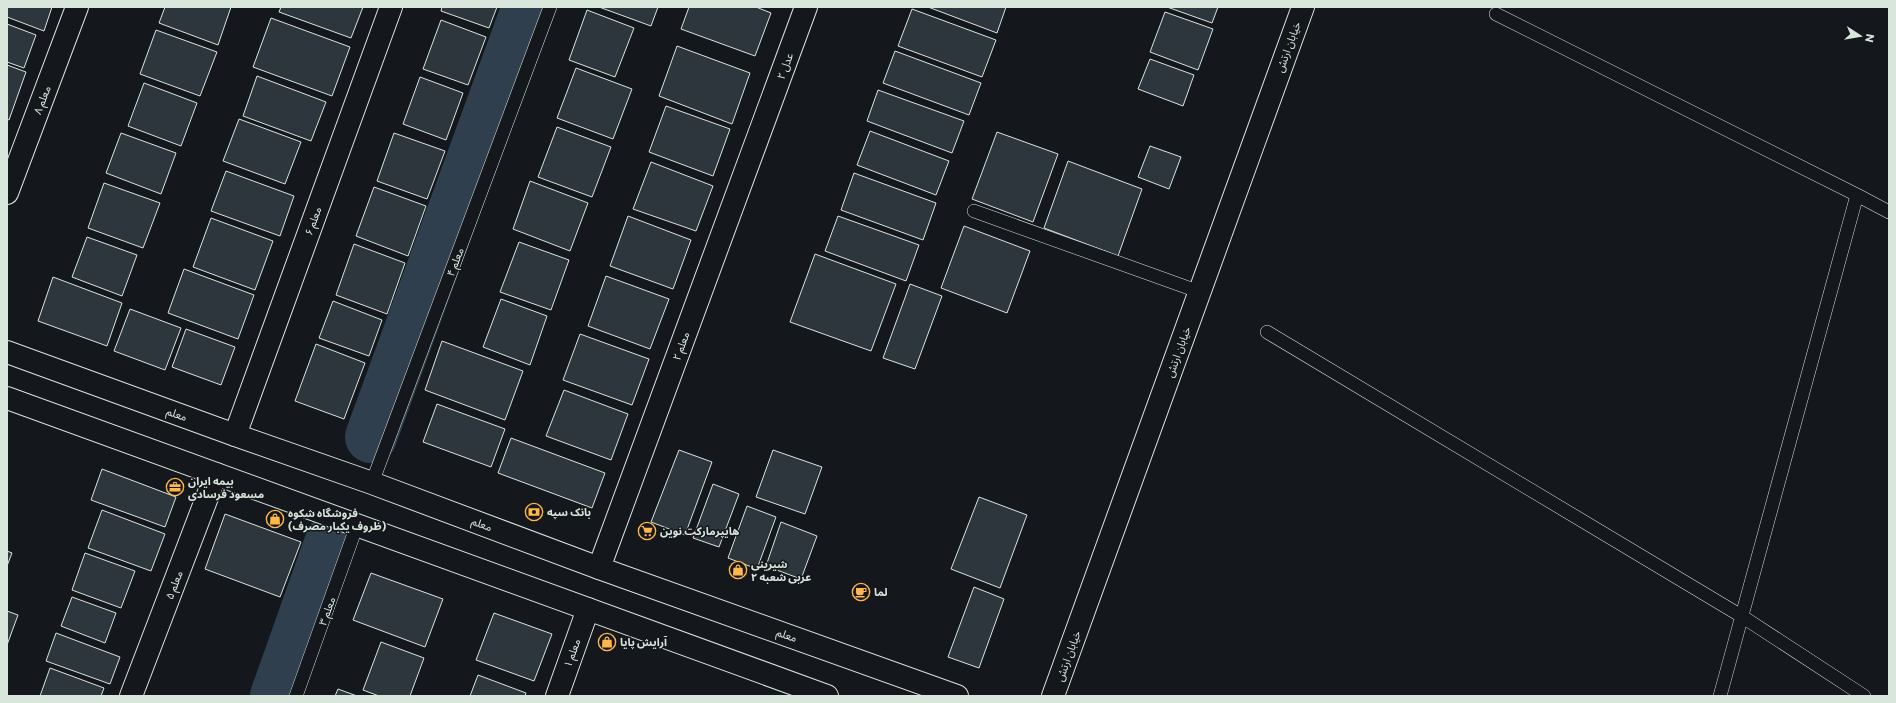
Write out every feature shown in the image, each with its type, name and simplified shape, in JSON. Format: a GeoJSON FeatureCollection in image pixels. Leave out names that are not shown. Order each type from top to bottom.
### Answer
{"type":"FeatureCollection","features":[{"type":"Feature","properties":{"kind":"main road","name":"معلم ۸"},"geometry":{"type":"LineString","coordinates":[[7,193],[77,7]]}},
{"type":"Feature","properties":{"kind":"main road","name":"معلم ۶"},"geometry":{"type":"LineString","coordinates":[[235,435],[391,7]]}},
{"type":"Feature","properties":{"kind":"main road","name":"عدل ۲"},"geometry":{"type":"LineString","coordinates":[[764,125],[806,7]]}},
{"type":"Feature","properties":{"kind":"main road","name":"خیابان ارتش"},"geometry":{"type":"LineString","coordinates":[[1053,696],[1303,7]]}},
{"type":"Feature","properties":{"kind":"main road","name":"معلم ۲"},"geometry":{"type":"LineString","coordinates":[[599,568],[764,125]]}},
{"type":"Feature","properties":{"kind":"main road","name":"معلم"},"geometry":{"type":"LineString","coordinates":[[7,352],[372,483],[599,568],[957,696]]}},
{"type":"Feature","properties":{"kind":"main road"},"geometry":{"type":"LineString","coordinates":[[7,398],[827,696]]}},
{"type":"Feature","properties":{"kind":"main road","name":"معلم ۵"},"geometry":{"type":"LineString","coordinates":[[131,696],[216,474]]}},
{"type":"Feature","properties":{"kind":"main road","name":"معلم ۱"},"geometry":{"type":"LineString","coordinates":[[557,696],[588,609]]}},
{"type":"Feature","properties":{"kind":"lane","name":"معلم ۴"},"geometry":{"type":"LineString","coordinates":[[372,483],[550,7]]}},
{"type":"Feature","properties":{"kind":"lane"},"geometry":{"type":"LineString","coordinates":[[1496,14],[1889,212]]}},
{"type":"Feature","properties":{"kind":"lane"},"geometry":{"type":"LineString","coordinates":[[1720,696],[1743,617],[1857,195]]}},
{"type":"Feature","properties":{"kind":"lane"},"geometry":{"type":"LineString","coordinates":[[974,211],[1200,292]]}},
{"type":"Feature","properties":{"kind":"lane"},"geometry":{"type":"LineString","coordinates":[[1267,332],[1743,617],[1864,696]]}},
{"type":"Feature","properties":{"kind":"lane","name":"معلم ۳"},"geometry":{"type":"LineString","coordinates":[[296,696],[357,525]]}},
{"type":"Feature","properties":{"kind":"building"},"geometry":{"type":"Polygon","coordinates":[[[7,7],[52,7],[44,31],[7,17],[7,7]]]}},
{"type":"Feature","properties":{"kind":"building"},"geometry":{"type":"Polygon","coordinates":[[[165,7],[231,7],[218,45],[159,23],[165,7]]]}},
{"type":"Feature","properties":{"kind":"building"},"geometry":{"type":"Polygon","coordinates":[[[281,7],[363,7],[351,38],[279,12],[281,7]]]}},
{"type":"Feature","properties":{"kind":"building"},"geometry":{"type":"Polygon","coordinates":[[[442,7],[497,7],[489,28],[441,11],[442,7]]]}},
{"type":"Feature","properties":{"kind":"building"},"geometry":{"type":"Polygon","coordinates":[[[599,7],[658,7],[651,26],[599,7]]]}},
{"type":"Feature","properties":{"kind":"building"},"geometry":{"type":"Polygon","coordinates":[[[689,7],[756,7],[771,13],[755,56],[681,29],[689,7]]]}},
{"type":"Feature","properties":{"kind":"building"},"geometry":{"type":"Polygon","coordinates":[[[928,7],[1006,7],[997,33],[928,7]]]}},
{"type":"Feature","properties":{"kind":"building"},"geometry":{"type":"Polygon","coordinates":[[[1167,7],[1218,7],[1212,23],[1167,7]]]}},
{"type":"Feature","properties":{"kind":"building"},"geometry":{"type":"Polygon","coordinates":[[[912,9],[996,40],[982,77],[898,46],[912,9]]]}},
{"type":"Feature","properties":{"kind":"building"},"geometry":{"type":"Polygon","coordinates":[[[587,10],[634,28],[615,77],[569,60],[587,10]]]}},
{"type":"Feature","properties":{"kind":"building"},"geometry":{"type":"Polygon","coordinates":[[[1165,12],[1213,29],[1198,70],[1150,52],[1165,12]]]}},
{"type":"Feature","properties":{"kind":"building"},"geometry":{"type":"Polygon","coordinates":[[[271,18],[350,47],[332,96],[253,67],[271,18]]]}},
{"type":"Feature","properties":{"kind":"building"},"geometry":{"type":"Polygon","coordinates":[[[441,20],[486,37],[468,85],[423,69],[441,20]]]}},
{"type":"Feature","properties":{"kind":"building"},"geometry":{"type":"Polygon","coordinates":[[[7,24],[36,35],[24,68],[7,62],[7,24]]]}},
{"type":"Feature","properties":{"kind":"building"},"geometry":{"type":"Polygon","coordinates":[[[156,30],[217,52],[200,96],[140,74],[156,30]]]}},
{"type":"Feature","properties":{"kind":"building"},"geometry":{"type":"Polygon","coordinates":[[[677,46],[750,73],[732,124],[659,96],[677,46]]]}},
{"type":"Feature","properties":{"kind":"building"},"geometry":{"type":"Polygon","coordinates":[[[895,51],[981,83],[969,115],[883,83],[895,51]]]}},
{"type":"Feature","properties":{"kind":"building"},"geometry":{"type":"Polygon","coordinates":[[[1150,59],[1194,75],[1183,106],[1138,89],[1150,59]]]}},
{"type":"Feature","properties":{"kind":"building"},"geometry":{"type":"Polygon","coordinates":[[[7,65],[26,72],[9,120],[7,119],[7,65]]]}},
{"type":"Feature","properties":{"kind":"building"},"geometry":{"type":"Polygon","coordinates":[[[576,68],[632,89],[613,139],[557,118],[576,68]]]}},
{"type":"Feature","properties":{"kind":"building"},"geometry":{"type":"Polygon","coordinates":[[[257,76],[326,102],[311,141],[243,116],[257,76]]]}},
{"type":"Feature","properties":{"kind":"building"},"geometry":{"type":"Polygon","coordinates":[[[420,77],[463,93],[446,140],[403,124],[420,77]]]}},
{"type":"Feature","properties":{"kind":"building"},"geometry":{"type":"Polygon","coordinates":[[[144,83],[197,103],[181,146],[128,126],[144,83]]]}},
{"type":"Feature","properties":{"kind":"building"},"geometry":{"type":"Polygon","coordinates":[[[878,90],[964,121],[952,153],[867,121],[878,90]]]}},
{"type":"Feature","properties":{"kind":"building"},"geometry":{"type":"Polygon","coordinates":[[[666,106],[730,129],[713,176],[649,152],[666,106]]]}},
{"type":"Feature","properties":{"kind":"building"},"geometry":{"type":"Polygon","coordinates":[[[239,119],[301,142],[285,184],[223,161],[239,119]]]}},
{"type":"Feature","properties":{"kind":"building"},"geometry":{"type":"Polygon","coordinates":[[[557,127],[611,147],[592,197],[538,177],[557,127]]]}},
{"type":"Feature","properties":{"kind":"building"},"geometry":{"type":"Polygon","coordinates":[[[870,131],[949,161],[936,195],[857,165],[870,131]]]}},
{"type":"Feature","properties":{"kind":"building"},"geometry":{"type":"Polygon","coordinates":[[[997,132],[1058,154],[1033,222],[972,199],[997,132]]]}},
{"type":"Feature","properties":{"kind":"building"},"geometry":{"type":"Polygon","coordinates":[[[121,133],[176,153],[161,194],[106,173],[121,133]]]}},
{"type":"Feature","properties":{"kind":"building"},"geometry":{"type":"Polygon","coordinates":[[[394,133],[445,151],[427,199],[377,181],[394,133]]]}},
{"type":"Feature","properties":{"kind":"building"},"geometry":{"type":"Polygon","coordinates":[[[1150,146],[1181,157],[1169,189],[1138,177],[1150,146]]]}},
{"type":"Feature","properties":{"kind":"building"},"geometry":{"type":"Polygon","coordinates":[[[1068,161],[1142,189],[1118,256],[1044,228],[1068,161]]]}},
{"type":"Feature","properties":{"kind":"building"},"geometry":{"type":"Polygon","coordinates":[[[651,162],[713,186],[696,231],[633,209],[651,162]]]}},
{"type":"Feature","properties":{"kind":"building"},"geometry":{"type":"Polygon","coordinates":[[[226,171],[294,196],[280,236],[211,211],[226,171]]]}},
{"type":"Feature","properties":{"kind":"building"},"geometry":{"type":"Polygon","coordinates":[[[854,173],[936,203],[923,240],[841,210],[854,173]]]}},
{"type":"Feature","properties":{"kind":"building"},"geometry":{"type":"Polygon","coordinates":[[[530,181],[588,203],[570,251],[513,229],[530,181]]]}},
{"type":"Feature","properties":{"kind":"building"},"geometry":{"type":"Polygon","coordinates":[[[104,183],[160,203],[143,248],[88,228],[104,183]]]}},
{"type":"Feature","properties":{"kind":"building"},"geometry":{"type":"Polygon","coordinates":[[[374,187],[426,206],[408,256],[356,236],[374,187]]]}},
{"type":"Feature","properties":{"kind":"building"},"geometry":{"type":"Polygon","coordinates":[[[628,216],[691,240],[673,289],[610,266],[628,216]]]}},
{"type":"Feature","properties":{"kind":"building"},"geometry":{"type":"Polygon","coordinates":[[[838,216],[919,245],[906,281],[825,251],[838,216]]]}},
{"type":"Feature","properties":{"kind":"building"},"geometry":{"type":"Polygon","coordinates":[[[211,218],[273,241],[255,290],[193,267],[211,218]]]}},
{"type":"Feature","properties":{"kind":"building"},"geometry":{"type":"Polygon","coordinates":[[[964,226],[1030,251],[1007,313],[941,288],[964,226]]]}},
{"type":"Feature","properties":{"kind":"building"},"geometry":{"type":"Polygon","coordinates":[[[87,237],[137,255],[122,296],[72,277],[87,237]]]}},
{"type":"Feature","properties":{"kind":"building"},"geometry":{"type":"Polygon","coordinates":[[[519,242],[569,260],[551,310],[500,292],[519,242]]]}},
{"type":"Feature","properties":{"kind":"building"},"geometry":{"type":"Polygon","coordinates":[[[354,244],[405,263],[387,314],[336,295],[354,244]]]}},
{"type":"Feature","properties":{"kind":"building"},"geometry":{"type":"Polygon","coordinates":[[[815,254],[896,284],[871,351],[790,322],[815,254]]]}},
{"type":"Feature","properties":{"kind":"building"},"geometry":{"type":"Polygon","coordinates":[[[184,269],[254,295],[238,339],[168,313],[184,269]]]}},
{"type":"Feature","properties":{"kind":"building"},"geometry":{"type":"Polygon","coordinates":[[[606,276],[669,299],[650,349],[588,326],[606,276]]]}},
{"type":"Feature","properties":{"kind":"building"},"geometry":{"type":"Polygon","coordinates":[[[53,277],[122,303],[107,346],[38,321],[53,277]]]}},
{"type":"Feature","properties":{"kind":"building"},"geometry":{"type":"Polygon","coordinates":[[[910,284],[942,296],[915,369],[883,358],[910,284]]]}},
{"type":"Feature","properties":{"kind":"building"},"geometry":{"type":"Polygon","coordinates":[[[501,299],[547,316],[530,365],[483,347],[501,299]]]}},
{"type":"Feature","properties":{"kind":"building"},"geometry":{"type":"Polygon","coordinates":[[[333,301],[382,320],[369,356],[319,338],[333,301]]]}},
{"type":"Feature","properties":{"kind":"building"},"geometry":{"type":"Polygon","coordinates":[[[130,309],[181,328],[165,370],[114,351],[130,309]]]}},
{"type":"Feature","properties":{"kind":"building"},"geometry":{"type":"Polygon","coordinates":[[[186,329],[235,347],[221,385],[172,367],[186,329]]]}},
{"type":"Feature","properties":{"kind":"building"},"geometry":{"type":"Polygon","coordinates":[[[580,334],[649,359],[632,405],[563,380],[580,334]]]}},
{"type":"Feature","properties":{"kind":"building"},"geometry":{"type":"Polygon","coordinates":[[[442,341],[523,371],[505,420],[425,390],[442,341]]]}},
{"type":"Feature","properties":{"kind":"building"},"geometry":{"type":"Polygon","coordinates":[[[316,344],[365,363],[344,419],[295,401],[316,344]]]}},
{"type":"Feature","properties":{"kind":"building"},"geometry":{"type":"Polygon","coordinates":[[[564,390],[628,414],[611,460],[546,436],[564,390]]]}},
{"type":"Feature","properties":{"kind":"building"},"geometry":{"type":"Polygon","coordinates":[[[437,404],[505,429],[491,467],[423,442],[437,404]]]}},
{"type":"Feature","properties":{"kind":"building"},"geometry":{"type":"Polygon","coordinates":[[[511,438],[605,473],[592,508],[498,473],[511,438]]]}},
{"type":"Feature","properties":{"kind":"building"},"geometry":{"type":"Polygon","coordinates":[[[679,450],[712,462],[685,535],[651,522],[679,450]]]}},
{"type":"Feature","properties":{"kind":"building"},"geometry":{"type":"Polygon","coordinates":[[[773,450],[822,467],[805,514],[756,497],[773,450]]]}},
{"type":"Feature","properties":{"kind":"building"},"geometry":{"type":"Polygon","coordinates":[[[102,469],[176,497],[165,527],[91,500],[102,469]]]}},
{"type":"Feature","properties":{"kind":"building"},"geometry":{"type":"Polygon","coordinates":[[[713,484],[739,494],[719,547],[693,538],[713,484]]]}},
{"type":"Feature","properties":{"kind":"building"},"geometry":{"type":"Polygon","coordinates":[[[979,497],[1027,515],[1000,588],[951,569],[979,497]]]}},
{"type":"Feature","properties":{"kind":"building"},"geometry":{"type":"Polygon","coordinates":[[[747,506],[776,517],[757,569],[728,558],[747,506]]]}},
{"type":"Feature","properties":{"kind":"building"},"geometry":{"type":"Polygon","coordinates":[[[102,510],[165,534],[151,571],[88,548],[102,510]]]}},
{"type":"Feature","properties":{"kind":"building"},"geometry":{"type":"Polygon","coordinates":[[[225,514],[301,542],[280,597],[205,569],[225,514]]]}},
{"type":"Feature","properties":{"kind":"building"},"geometry":{"type":"Polygon","coordinates":[[[781,522],[817,536],[801,579],[766,566],[781,522]]]}},
{"type":"Feature","properties":{"kind":"building"},"geometry":{"type":"Polygon","coordinates":[[[7,551],[12,553],[7,566],[7,551]]]}},
{"type":"Feature","properties":{"kind":"building"},"geometry":{"type":"Polygon","coordinates":[[[85,553],[135,571],[121,608],[72,590],[85,553]]]}},
{"type":"Feature","properties":{"kind":"building"},"geometry":{"type":"Polygon","coordinates":[[[371,573],[443,599],[425,647],[353,620],[371,573]]]}},
{"type":"Feature","properties":{"kind":"building"},"geometry":{"type":"Polygon","coordinates":[[[974,587],[1004,599],[979,668],[948,657],[974,587]]]}},
{"type":"Feature","properties":{"kind":"building"},"geometry":{"type":"Polygon","coordinates":[[[72,597],[116,613],[105,643],[61,626],[72,597]]]}},
{"type":"Feature","properties":{"kind":"building"},"geometry":{"type":"Polygon","coordinates":[[[7,611],[18,615],[7,645],[7,611]]]}},
{"type":"Feature","properties":{"kind":"building"},"geometry":{"type":"Polygon","coordinates":[[[494,613],[552,634],[534,681],[476,660],[494,613]]]}},
{"type":"Feature","properties":{"kind":"building"},"geometry":{"type":"Polygon","coordinates":[[[56,633],[120,657],[110,684],[46,661],[56,633]]]}},
{"type":"Feature","properties":{"kind":"building"},"geometry":{"type":"Polygon","coordinates":[[[381,642],[424,658],[410,696],[379,696],[363,690],[381,642]]]}},
{"type":"Feature","properties":{"kind":"building"},"geometry":{"type":"Polygon","coordinates":[[[50,668],[104,688],[101,696],[40,696],[50,668]]]}},
{"type":"Feature","properties":{"kind":"building"},"geometry":{"type":"Polygon","coordinates":[[[478,675],[526,693],[525,696],[470,696],[478,675]]]}},
{"type":"Feature","properties":{"kind":"building"},"geometry":{"type":"Polygon","coordinates":[[[338,689],[357,696],[335,696],[338,689]]]}},
{"type":"Feature","properties":{"kind":"waterway"},"geometry":{"type":"LineString","coordinates":[[371,437],[528,7]]}},
{"type":"Feature","properties":{"kind":"waterway"},"geometry":{"type":"LineString","coordinates":[[276,696],[331,541]]}},
{"type":"Feature","properties":{"kind":"place","name":"بیمه ایران مسعود فرسادی"},"geometry":{"type":"Point","coordinates":[175,487]}},
{"type":"Feature","properties":{"kind":"place","name":"بانک سپه"},"geometry":{"type":"Point","coordinates":[534,512]}},
{"type":"Feature","properties":{"kind":"place","name":"فروشگاه شکوه (ظروف یکبار مصرف)"},"geometry":{"type":"Point","coordinates":[275,519]}},
{"type":"Feature","properties":{"kind":"place","name":"هایپرمارکت نوین"},"geometry":{"type":"Point","coordinates":[647,531]}},
{"type":"Feature","properties":{"kind":"place","name":"شیرینی عربی شعبه ۲"},"geometry":{"type":"Point","coordinates":[738,570]}},
{"type":"Feature","properties":{"kind":"place","name":"لما"},"geometry":{"type":"Point","coordinates":[861,592]}},
{"type":"Feature","properties":{"kind":"place","name":"آرایش پایا"},"geometry":{"type":"Point","coordinates":[607,642]}}]}
